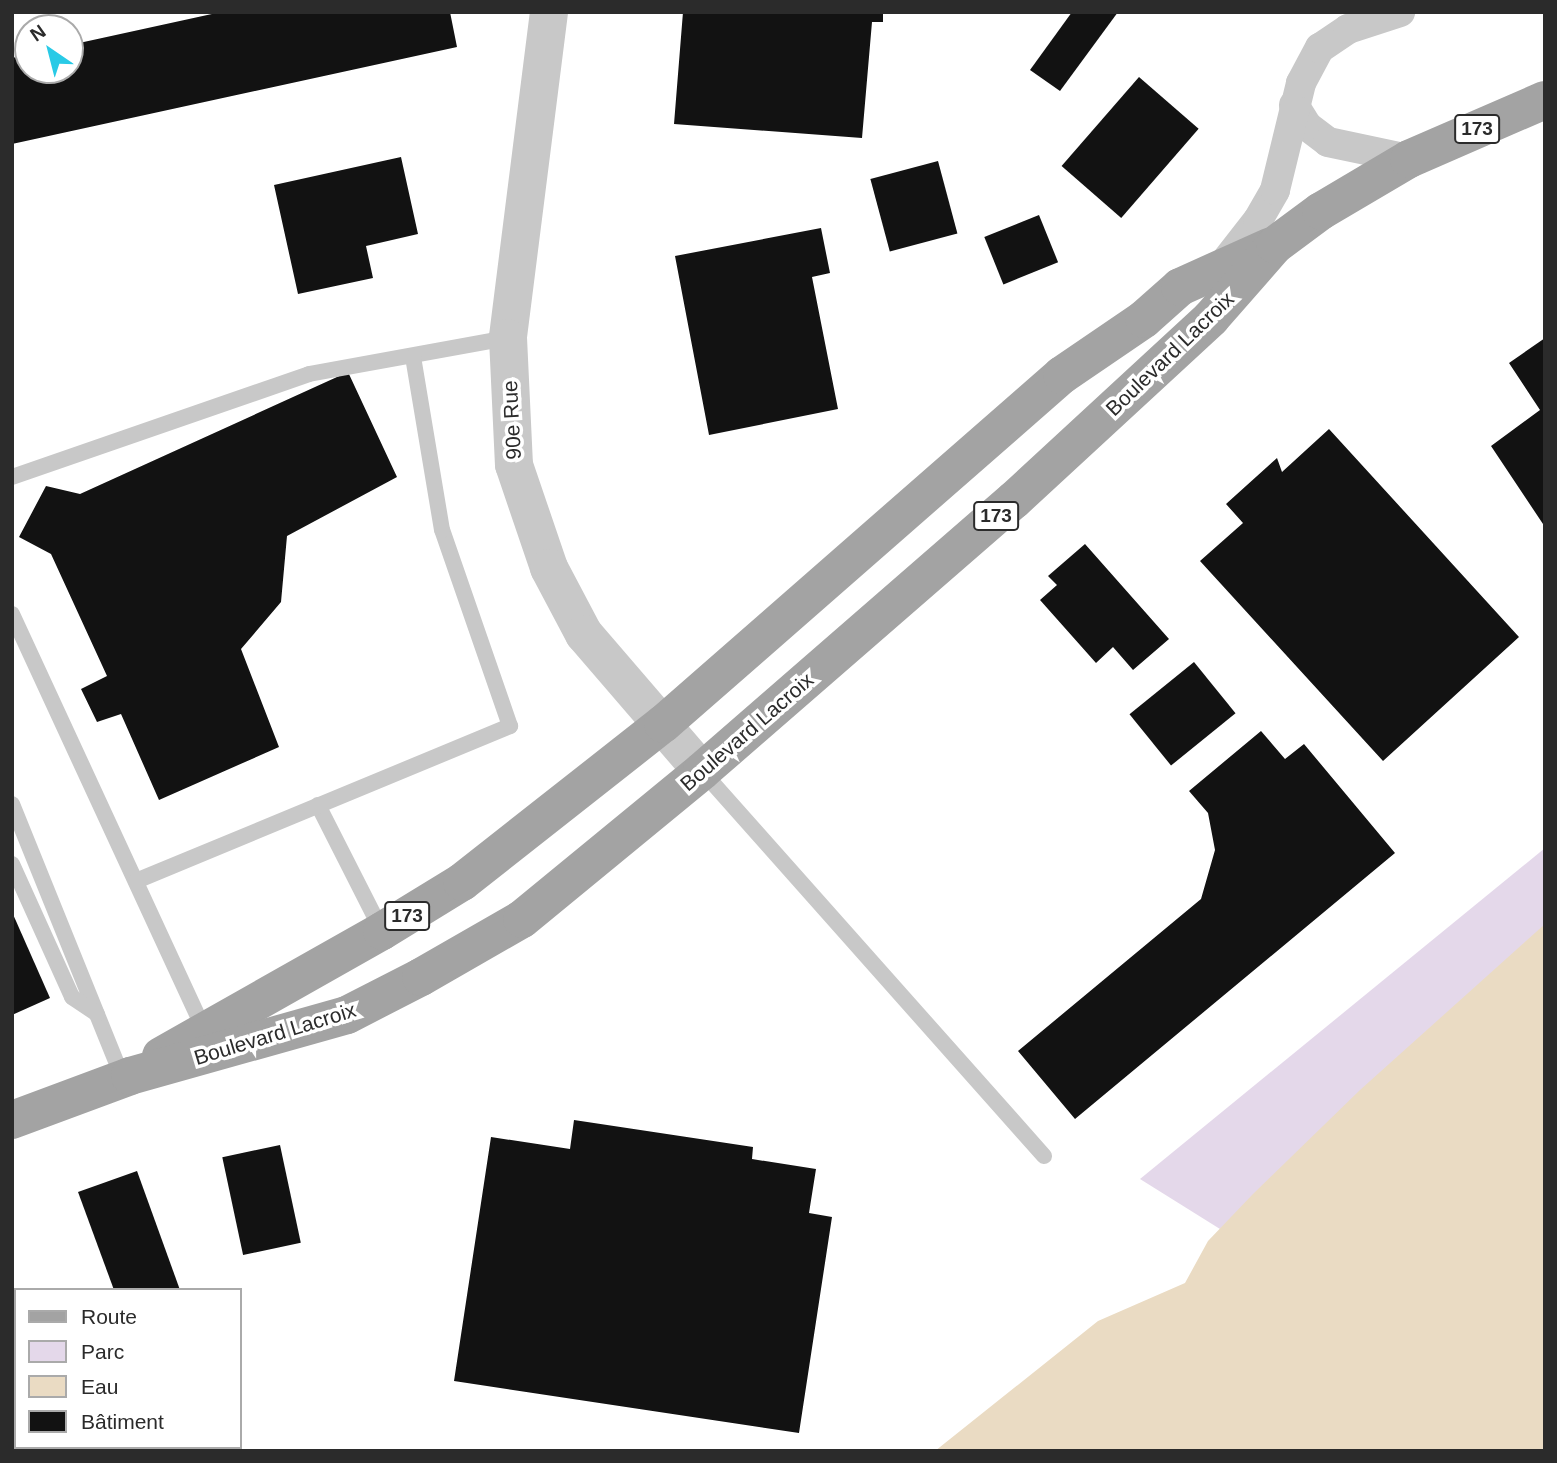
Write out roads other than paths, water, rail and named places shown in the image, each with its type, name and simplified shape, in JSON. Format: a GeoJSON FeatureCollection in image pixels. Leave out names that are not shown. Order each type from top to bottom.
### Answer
{"type":"FeatureCollection","features":[{"type":"Feature","properties":{"kind":"main road","name":"Boulevard Lacroix"},"geometry":{"type":"LineString","coordinates":[[210,1041],[347,1015],[522,919],[702,771],[1111,411],[1211,318],[1275,245],[1321,211],[1409,159],[1545,100]]}},
{"type":"Feature","properties":{"kind":"main road","name":"Boulevard Lacroix"},"geometry":{"type":"LineString","coordinates":[[12,1120],[126,1077],[210,1041],[462,882],[663,724],[1062,375],[1143,318],[1180,287],[1222,266],[1275,245]]}},
{"type":"Feature","properties":{"kind":"street","name":"90e Rue"},"geometry":{"type":"LineString","coordinates":[[549,12],[508,338],[513,465],[549,568],[584,634],[702,771]]}},
{"type":"Feature","properties":{"kind":"street"},"geometry":{"type":"LineString","coordinates":[[1222,266],[1258,220],[1275,190],[1294,105],[1307,66],[1320,48],[1348,29],[1400,12]]}},
{"type":"Feature","properties":{"kind":"street"},"geometry":{"type":"LineString","coordinates":[[1294,105],[1307,126],[1328,142],[1409,159]]}},
{"type":"Feature","properties":{"kind":"lane"},"geometry":{"type":"LineString","coordinates":[[12,477],[309,374],[508,338]]}},
{"type":"Feature","properties":{"kind":"lane"},"geometry":{"type":"LineString","coordinates":[[136,881],[510,726],[442,530],[413,357]]}},
{"type":"Feature","properties":{"kind":"lane"},"geometry":{"type":"LineString","coordinates":[[12,614],[210,1041]]}},
{"type":"Feature","properties":{"kind":"lane"},"geometry":{"type":"LineString","coordinates":[[702,771],[1044,1156]]}},
{"type":"Feature","properties":{"kind":"lane"},"geometry":{"type":"LineString","coordinates":[[12,804],[97,1014],[126,1077]]}},
{"type":"Feature","properties":{"kind":"lane"},"geometry":{"type":"LineString","coordinates":[[318,805],[382,931]]}},
{"type":"Feature","properties":{"kind":"lane"},"geometry":{"type":"LineString","coordinates":[[12,864],[72,997],[97,1014]]}},
{"type":"Feature","properties":{"kind":"water"},"geometry":{"type":"Polygon","coordinates":[[[1545,924],[1545,1451],[935,1451],[1098,1321],[1185,1283],[1208,1241],[1253,1194],[1360,1090],[1545,924]]]}}]}
